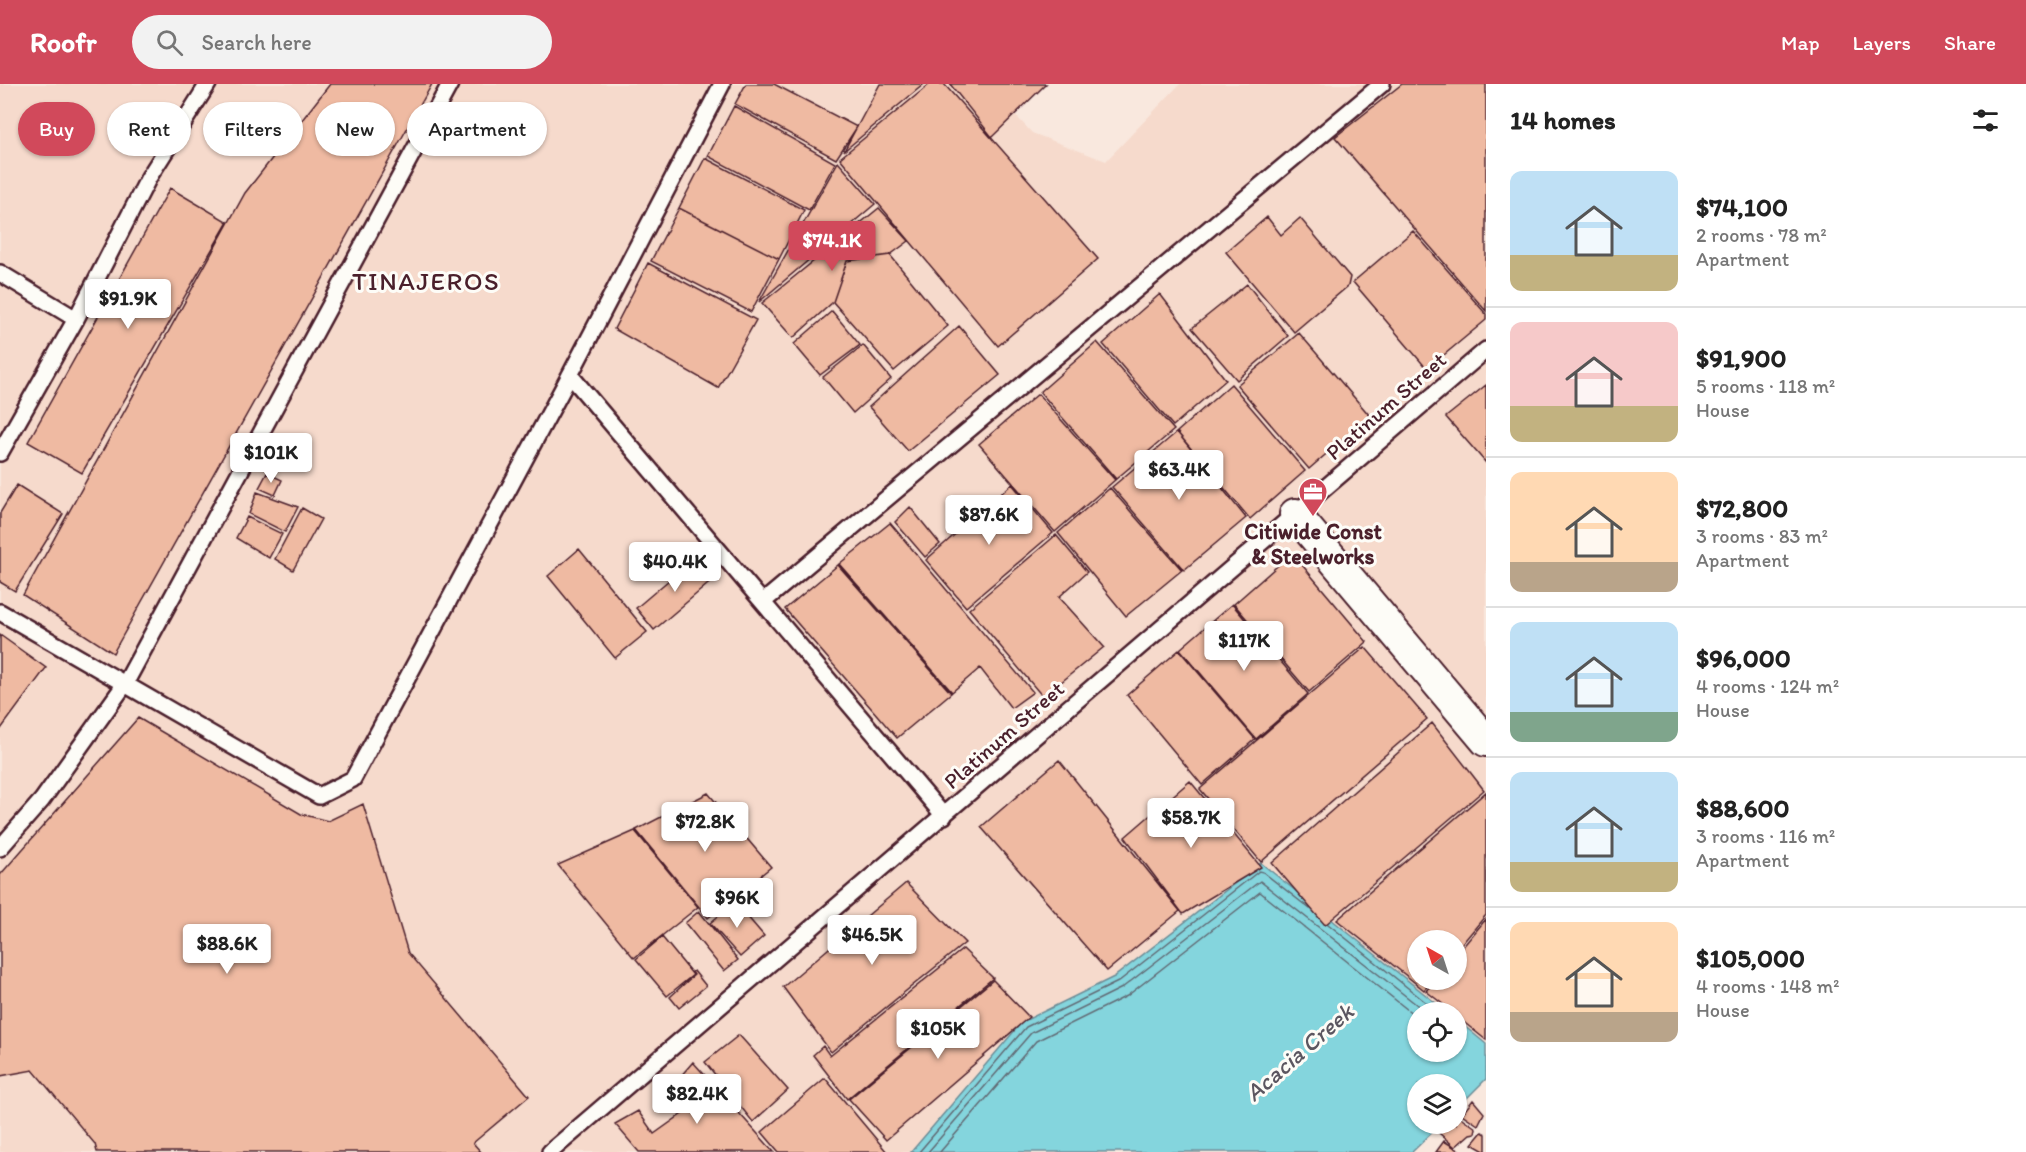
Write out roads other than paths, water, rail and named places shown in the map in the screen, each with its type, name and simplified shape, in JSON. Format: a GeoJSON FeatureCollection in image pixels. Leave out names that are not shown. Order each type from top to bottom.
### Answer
{"type":"FeatureCollection","features":[{"type":"Feature","properties":{"kind":"street"},"geometry":{"type":"LineString","coordinates":[[1295,514],[1486,741]]}},
{"type":"Feature","properties":{"kind":"lane"},"geometry":{"type":"LineString","coordinates":[[0,453],[76,319],[149,177],[208,84]]}},
{"type":"Feature","properties":{"kind":"lane"},"geometry":{"type":"LineString","coordinates":[[0,848],[42,800],[125,684],[450,84]]}},
{"type":"Feature","properties":{"kind":"lane"},"geometry":{"type":"LineString","coordinates":[[0,612],[319,796],[353,779],[570,375],[722,84]]}},
{"type":"Feature","properties":{"kind":"lane"},"geometry":{"type":"LineString","coordinates":[[763,602],[1382,84]]}},
{"type":"Feature","properties":{"kind":"lane"},"geometry":{"type":"LineString","coordinates":[[0,273],[76,319]]}},
{"type":"Feature","properties":{"kind":"lane","name":"Platinum Street"},"geometry":{"type":"LineString","coordinates":[[550,1152],[1486,350]]}},
{"type":"Feature","properties":{"kind":"lane"},"geometry":{"type":"LineString","coordinates":[[570,375],[944,816]]}},
{"type":"Feature","properties":{"kind":"water","name":"Acacia Creek"},"geometry":{"type":"Polygon","coordinates":[[[1261,863],[1407,980],[1407,990],[1420,990],[1435,1002],[1407,1002],[1407,1062],[1467,1062],[1467,1028],[1486,1044],[1486,1079],[1467,1098],[1467,1074],[1407,1074],[1407,1134],[1431,1134],[1412,1152],[911,1152],[1022,1022],[1114,977],[1261,863]]]}},
{"type":"Feature","properties":{"kind":"place","name":"Citiwide Const & Steelworks"},"geometry":{"type":"Point","coordinates":[1313,518]}},
{"type":"Feature","properties":{"kind":"district","name":"TINAJEROS"},"geometry":{"type":"Point","coordinates":[426,281]}}]}
